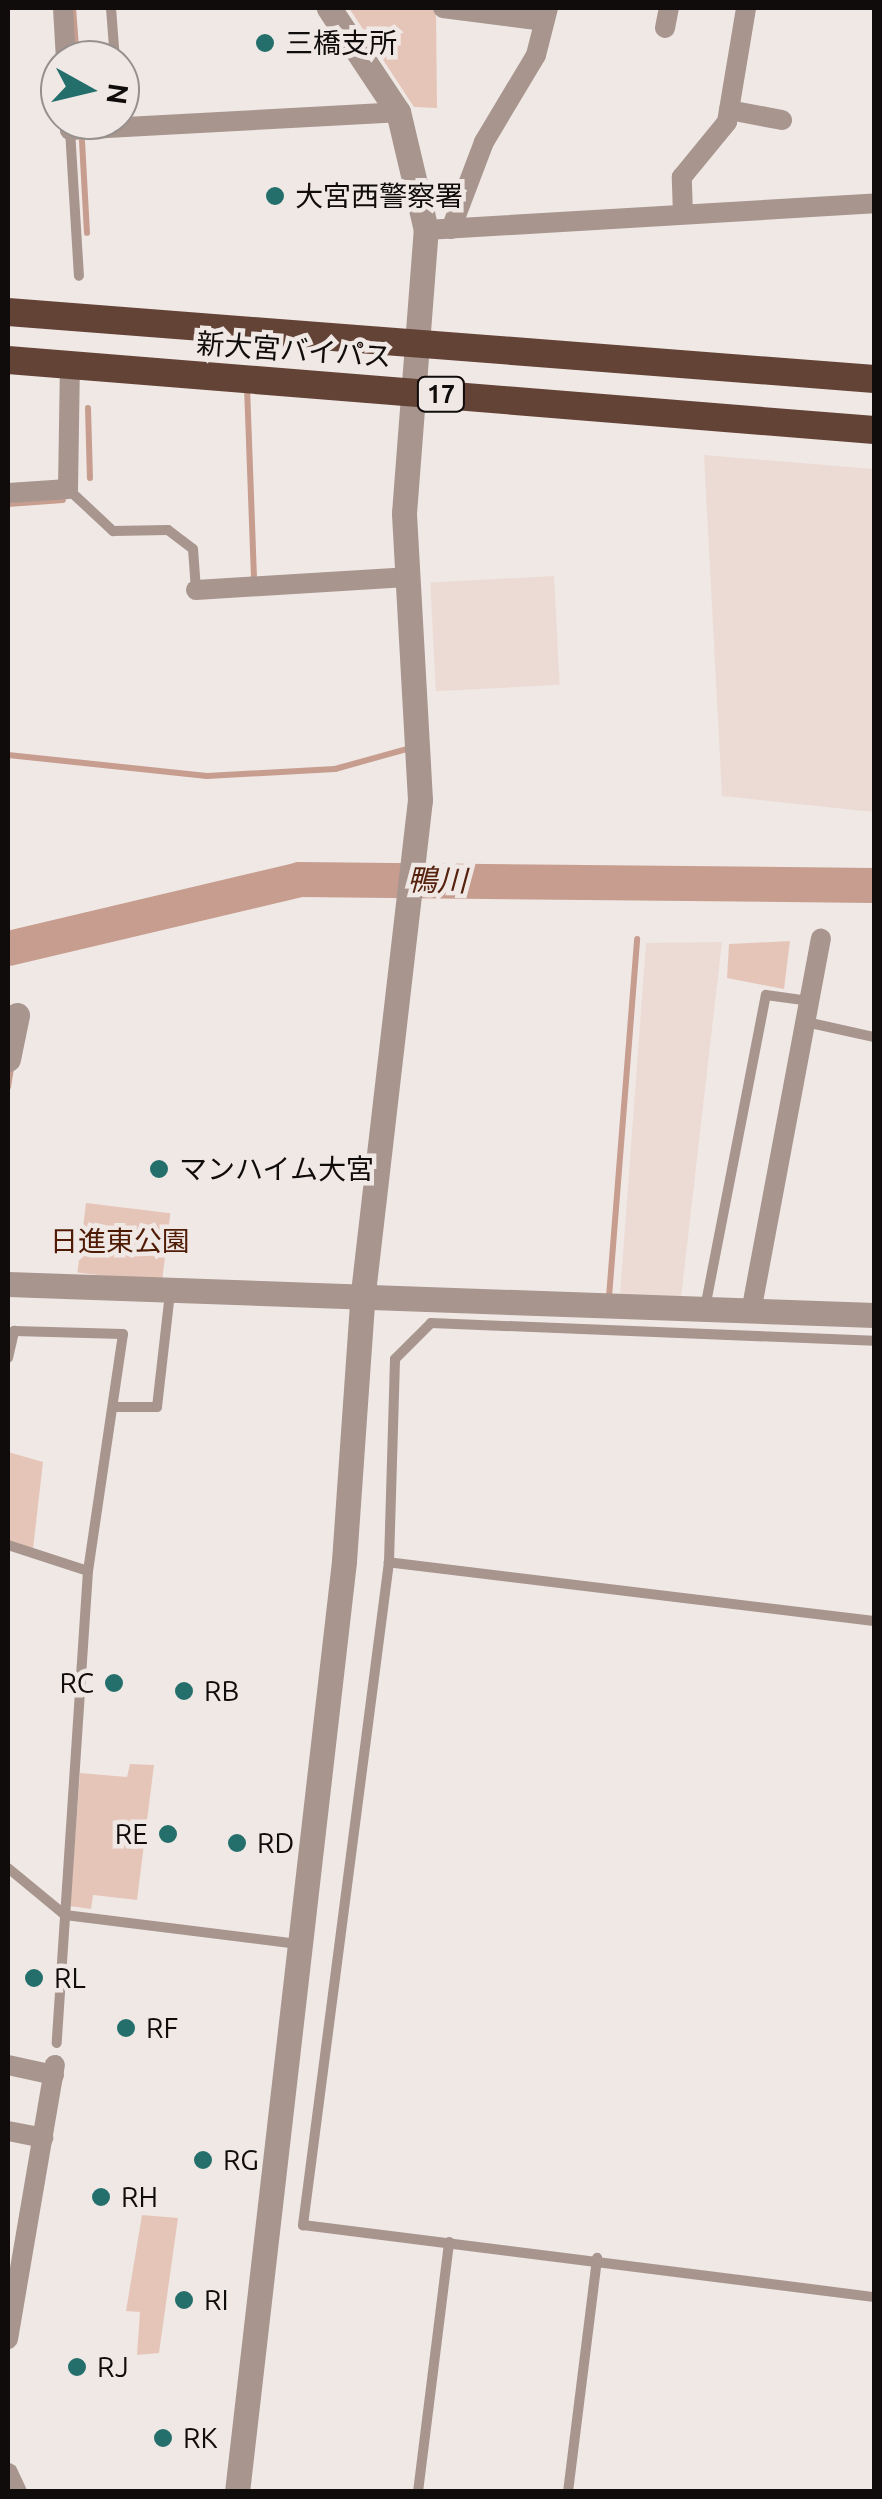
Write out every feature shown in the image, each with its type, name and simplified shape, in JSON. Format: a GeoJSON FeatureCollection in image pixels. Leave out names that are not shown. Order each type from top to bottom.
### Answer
{"type":"FeatureCollection","features":[{"type":"Feature","properties":{"kind":"highway","name":"新大宮バイパス"},"geometry":{"type":"LineString","coordinates":[[8,312],[418,347],[874,379]]}},
{"type":"Feature","properties":{"kind":"highway","name":"新大宮バイパス"},"geometry":{"type":"LineString","coordinates":[[8,360],[874,430]]}},
{"type":"Feature","properties":{"kind":"street"},"geometry":{"type":"LineString","coordinates":[[64,8],[65,40]]}},
{"type":"Feature","properties":{"kind":"street"},"geometry":{"type":"LineString","coordinates":[[329,8],[398,112],[439,230]]}},
{"type":"Feature","properties":{"kind":"street"},"geometry":{"type":"LineString","coordinates":[[237,2492],[301,1944],[362,1300],[419,810],[407,577],[418,347],[439,230],[546,14],[443,8]]}},
{"type":"Feature","properties":{"kind":"street"},"geometry":{"type":"LineString","coordinates":[[683,214],[682,177],[729,110],[746,8]]}},
{"type":"Feature","properties":{"kind":"street"},"geometry":{"type":"LineString","coordinates":[[729,110],[782,120]]}},
{"type":"Feature","properties":{"kind":"street"},"geometry":{"type":"LineString","coordinates":[[140,123],[398,112]]}},
{"type":"Feature","properties":{"kind":"street"},"geometry":{"type":"LineString","coordinates":[[439,230],[874,203]]}},
{"type":"Feature","properties":{"kind":"street"},"geometry":{"type":"LineString","coordinates":[[8,494],[68,489],[70,365]]}},
{"type":"Feature","properties":{"kind":"street"},"geometry":{"type":"LineString","coordinates":[[196,590],[407,577]]}},
{"type":"Feature","properties":{"kind":"street"},"geometry":{"type":"LineString","coordinates":[[751,1312],[822,938]]}},
{"type":"Feature","properties":{"kind":"street"},"geometry":{"type":"LineString","coordinates":[[8,1059],[17,1015]]}},
{"type":"Feature","properties":{"kind":"street"},"geometry":{"type":"LineString","coordinates":[[8,1284],[362,1300],[874,1315]]}},
{"type":"Feature","properties":{"kind":"street"},"geometry":{"type":"LineString","coordinates":[[8,2065],[55,2061],[43,2138],[16,2239],[8,2339]]}},
{"type":"Feature","properties":{"kind":"street"},"geometry":{"type":"LineString","coordinates":[[8,2131],[43,2138]]}},
{"type":"Feature","properties":{"kind":"street"},"geometry":{"type":"LineString","coordinates":[[8,2473],[17,2492]]}},
{"type":"Feature","properties":{"kind":"lane"},"geometry":{"type":"LineString","coordinates":[[111,8],[113,40]]}},
{"type":"Feature","properties":{"kind":"lane"},"geometry":{"type":"LineString","coordinates":[[71,140],[78,276]]}},
{"type":"Feature","properties":{"kind":"lane"},"geometry":{"type":"LineString","coordinates":[[68,489],[113,531],[168,530],[193,549],[196,590]]}},
{"type":"Feature","properties":{"kind":"lane"},"geometry":{"type":"LineString","coordinates":[[705,1310],[766,995],[874,1037]]}},
{"type":"Feature","properties":{"kind":"lane"},"geometry":{"type":"LineString","coordinates":[[114,1407],[156,1407],[170,1293]]}},
{"type":"Feature","properties":{"kind":"lane"},"geometry":{"type":"LineString","coordinates":[[874,1342],[431,1323],[395,1359],[389,1562],[304,2225],[597,2258],[874,2297]]}},
{"type":"Feature","properties":{"kind":"lane"},"geometry":{"type":"LineString","coordinates":[[8,1358],[14,1331],[123,1334],[88,1571],[55,2061]]}},
{"type":"Feature","properties":{"kind":"lane"},"geometry":{"type":"LineString","coordinates":[[8,1545],[88,1571]]}},
{"type":"Feature","properties":{"kind":"lane"},"geometry":{"type":"LineString","coordinates":[[389,1562],[874,1621]]}},
{"type":"Feature","properties":{"kind":"lane"},"geometry":{"type":"LineString","coordinates":[[8,1868],[65,1915],[301,1944]]}},
{"type":"Feature","properties":{"kind":"lane"},"geometry":{"type":"LineString","coordinates":[[418,2492],[449,2242]]}},
{"type":"Feature","properties":{"kind":"lane"},"geometry":{"type":"LineString","coordinates":[[568,2492],[597,2258]]}},
{"type":"Feature","properties":{"kind":"shaded area"},"geometry":{"type":"Polygon","coordinates":[[[704,455],[874,469],[874,812],[722,796],[704,455]]]}},
{"type":"Feature","properties":{"kind":"shaded area"},"geometry":{"type":"Polygon","coordinates":[[[554,576],[560,685],[436,691],[430,582],[554,576]]]}},
{"type":"Feature","properties":{"kind":"shaded area"},"geometry":{"type":"Polygon","coordinates":[[[722,942],[681,1298],[620,1295],[646,943],[722,942]]]}},
{"type":"Feature","properties":{"kind":"green space"},"geometry":{"type":"Polygon","coordinates":[[[349,8],[436,8],[437,108],[414,107],[349,8]]]}},
{"type":"Feature","properties":{"kind":"green space"},"geometry":{"type":"Polygon","coordinates":[[[790,941],[784,989],[727,978],[729,944],[790,941]]]}},
{"type":"Feature","properties":{"kind":"green space","name":"日進東公園"},"geometry":{"type":"Polygon","coordinates":[[[86,1203],[170,1213],[162,1283],[77,1272],[86,1203]]]}},
{"type":"Feature","properties":{"kind":"green space"},"geometry":{"type":"Polygon","coordinates":[[[8,1452],[43,1462],[33,1549],[8,1541],[8,1452]]]}},
{"type":"Feature","properties":{"kind":"green space"},"geometry":{"type":"Polygon","coordinates":[[[130,1764],[154,1765],[137,1900],[93,1895],[91,1909],[70,1906],[80,1773],[127,1777],[130,1764]]]}},
{"type":"Feature","properties":{"kind":"green space"},"geometry":{"type":"Polygon","coordinates":[[[142,2215],[178,2218],[159,2353],[137,2355],[140,2312],[126,2311],[142,2215]]]}},
{"type":"Feature","properties":{"kind":"waterway"},"geometry":{"type":"LineString","coordinates":[[73,8],[75,40]]}},
{"type":"Feature","properties":{"kind":"waterway"},"geometry":{"type":"LineString","coordinates":[[82,141],[87,233]]}},
{"type":"Feature","properties":{"kind":"waterway"},"geometry":{"type":"LineString","coordinates":[[247,387],[254,581]]}},
{"type":"Feature","properties":{"kind":"waterway"},"geometry":{"type":"LineString","coordinates":[[88,408],[90,478]]}},
{"type":"Feature","properties":{"kind":"waterway"},"geometry":{"type":"LineString","coordinates":[[8,504],[63,500]]}},
{"type":"Feature","properties":{"kind":"waterway"},"geometry":{"type":"LineString","coordinates":[[8,755],[207,776],[335,769],[410,748]]}},
{"type":"Feature","properties":{"kind":"waterway","name":"鴨川"},"geometry":{"type":"LineString","coordinates":[[8,948],[299,879],[874,885]]}},
{"type":"Feature","properties":{"kind":"waterway"},"geometry":{"type":"LineString","coordinates":[[609,1297],[637,939]]}},
{"type":"Feature","properties":{"kind":"waterway"},"geometry":{"type":"LineString","coordinates":[[8,1087],[12,1063]]}},
{"type":"Feature","properties":{"kind":"place","name":"三橋支所"},"geometry":{"type":"Point","coordinates":[265,43]}},
{"type":"Feature","properties":{"kind":"place","name":"大宮西警察署"},"geometry":{"type":"Point","coordinates":[275,196]}},
{"type":"Feature","properties":{"kind":"place","name":"マンハイム大宮"},"geometry":{"type":"Point","coordinates":[159,1169]}},
{"type":"Feature","properties":{"kind":"place","name":"RC"},"geometry":{"type":"Point","coordinates":[114,1683]}},
{"type":"Feature","properties":{"kind":"place","name":"RB"},"geometry":{"type":"Point","coordinates":[184,1691]}},
{"type":"Feature","properties":{"kind":"place","name":"RE"},"geometry":{"type":"Point","coordinates":[168,1834]}},
{"type":"Feature","properties":{"kind":"place","name":"RD"},"geometry":{"type":"Point","coordinates":[237,1843]}},
{"type":"Feature","properties":{"kind":"place","name":"RL"},"geometry":{"type":"Point","coordinates":[34,1978]}},
{"type":"Feature","properties":{"kind":"place","name":"RF"},"geometry":{"type":"Point","coordinates":[126,2028]}},
{"type":"Feature","properties":{"kind":"place","name":"RG"},"geometry":{"type":"Point","coordinates":[203,2160]}},
{"type":"Feature","properties":{"kind":"place","name":"RH"},"geometry":{"type":"Point","coordinates":[101,2197]}},
{"type":"Feature","properties":{"kind":"place","name":"RI"},"geometry":{"type":"Point","coordinates":[184,2300]}},
{"type":"Feature","properties":{"kind":"place","name":"RJ"},"geometry":{"type":"Point","coordinates":[77,2367]}},
{"type":"Feature","properties":{"kind":"place","name":"RK"},"geometry":{"type":"Point","coordinates":[163,2438]}}]}
